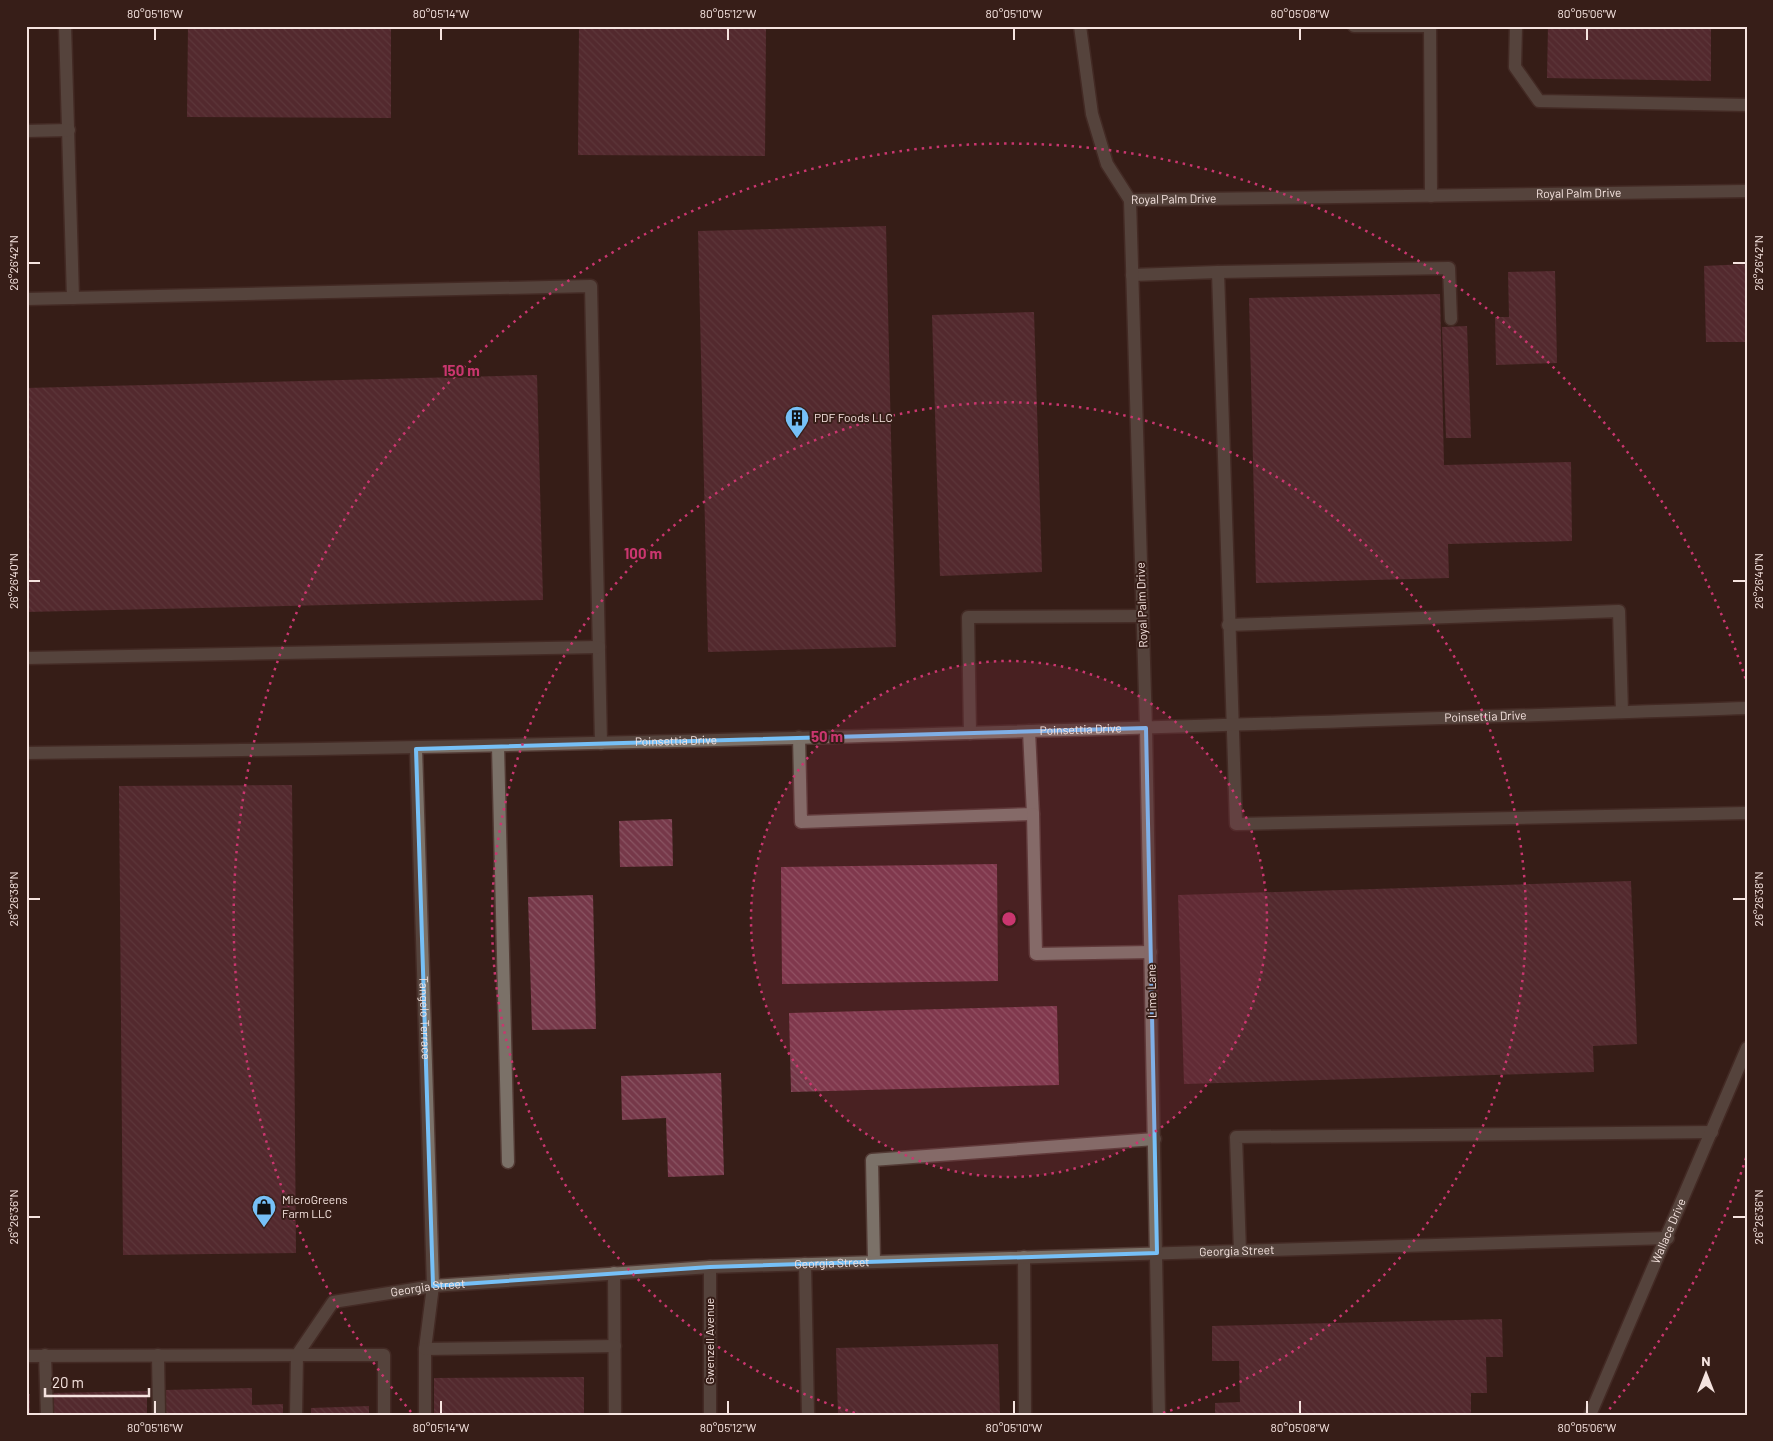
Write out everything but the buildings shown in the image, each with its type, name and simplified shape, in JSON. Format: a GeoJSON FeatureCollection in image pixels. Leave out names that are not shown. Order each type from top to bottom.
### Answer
{"type":"FeatureCollection","features":[{"type":"Feature","properties":{"kind":"street"},"geometry":{"type":"LineString","coordinates":[[66,26],[73,298]]}},
{"type":"Feature","properties":{"kind":"street"},"geometry":{"type":"LineString","coordinates":[[1080,26],[1092,114],[1107,164],[1130,200]]}},
{"type":"Feature","properties":{"kind":"street"},"geometry":{"type":"LineString","coordinates":[[1354,26],[1430,26],[1431,196]]}},
{"type":"Feature","properties":{"kind":"street"},"geometry":{"type":"LineString","coordinates":[[1516,26],[1516,68],[1539,101],[1747,105]]}},
{"type":"Feature","properties":{"kind":"street"},"geometry":{"type":"LineString","coordinates":[[26,131],[68,130]]}},
{"type":"Feature","properties":{"kind":"street","name":"Royal Palm Drive"},"geometry":{"type":"LineString","coordinates":[[1146,728],[1130,200],[1747,192]]}},
{"type":"Feature","properties":{"kind":"street"},"geometry":{"type":"LineString","coordinates":[[1132,275],[1449,268],[1451,319]]}},
{"type":"Feature","properties":{"kind":"street"},"geometry":{"type":"LineString","coordinates":[[1218,272],[1228,625],[1236,824],[1747,813]]}},
{"type":"Feature","properties":{"kind":"street"},"geometry":{"type":"LineString","coordinates":[[26,299],[591,286],[601,743]]}},
{"type":"Feature","properties":{"kind":"street"},"geometry":{"type":"LineString","coordinates":[[1228,625],[1619,611],[1622,712]]}},
{"type":"Feature","properties":{"kind":"street"},"geometry":{"type":"LineString","coordinates":[[970,733],[968,617],[1142,616]]}},
{"type":"Feature","properties":{"kind":"street"},"geometry":{"type":"LineString","coordinates":[[26,658],[599,647]]}},
{"type":"Feature","properties":{"kind":"street","name":"Poinsettia Drive"},"geometry":{"type":"LineString","coordinates":[[26,753],[416,749],[1747,708]]}},
{"type":"Feature","properties":{"kind":"street","name":"Lime Lane"},"geometry":{"type":"LineString","coordinates":[[1146,728],[1159,1415]]}},
{"type":"Feature","properties":{"kind":"street"},"geometry":{"type":"LineString","coordinates":[[1029,731],[1036,954],[1151,952]]}},
{"type":"Feature","properties":{"kind":"street"},"geometry":{"type":"LineString","coordinates":[[799,737],[801,822],[1033,814]]}},
{"type":"Feature","properties":{"kind":"street"},"geometry":{"type":"LineString","coordinates":[[498,746],[508,1162]]}},
{"type":"Feature","properties":{"kind":"street","name":"Tangelo Terrace"},"geometry":{"type":"LineString","coordinates":[[416,749],[433,1286],[425,1349],[425,1415]]}},
{"type":"Feature","properties":{"kind":"street","name":"Wallace Drive"},"geometry":{"type":"LineString","coordinates":[[1590,1415],[1668,1238],[1747,1048]]}},
{"type":"Feature","properties":{"kind":"street"},"geometry":{"type":"LineString","coordinates":[[1240,1251],[1236,1137],[1712,1132]]}},
{"type":"Feature","properties":{"kind":"street"},"geometry":{"type":"LineString","coordinates":[[874,1262],[872,1160],[1155,1139]]}},
{"type":"Feature","properties":{"kind":"street","name":"Georgia Street"},"geometry":{"type":"LineString","coordinates":[[297,1355],[333,1302],[433,1286],[710,1267],[1668,1238]]}},
{"type":"Feature","properties":{"kind":"street"},"geometry":{"type":"LineString","coordinates":[[1024,1257],[1025,1415]]}},
{"type":"Feature","properties":{"kind":"street"},"geometry":{"type":"LineString","coordinates":[[805,1264],[808,1415]]}},
{"type":"Feature","properties":{"kind":"street","name":"Gwenzell Avenue"},"geometry":{"type":"LineString","coordinates":[[710,1267],[710,1415]]}},
{"type":"Feature","properties":{"kind":"street"},"geometry":{"type":"LineString","coordinates":[[614,1273],[615,1415]]}},
{"type":"Feature","properties":{"kind":"street"},"geometry":{"type":"LineString","coordinates":[[425,1349],[615,1346]]}},
{"type":"Feature","properties":{"kind":"street"},"geometry":{"type":"LineString","coordinates":[[296,1415],[297,1355]]}},
{"type":"Feature","properties":{"kind":"street"},"geometry":{"type":"LineString","coordinates":[[26,1356],[384,1356],[384,1415]]}},
{"type":"Feature","properties":{"kind":"street"},"geometry":{"type":"LineString","coordinates":[[45,1356],[47,1415]]}},
{"type":"Feature","properties":{"kind":"street"},"geometry":{"type":"LineString","coordinates":[[158,1356],[159,1415]]}},
{"type":"Feature","properties":{"kind":"highlighted area"},"geometry":{"type":"Polygon","coordinates":[[[1146,728],[1157,1253],[710,1267],[433,1286],[416,749],[1146,728]]]}},
{"type":"Feature","properties":{"kind":"place","name":"PDF Foods LLC"},"geometry":{"type":"Point","coordinates":[797,439]}},
{"type":"Feature","properties":{"kind":"place","name":"MicroGreens Farm LLC"},"geometry":{"type":"Point","coordinates":[264,1228]}}]}
